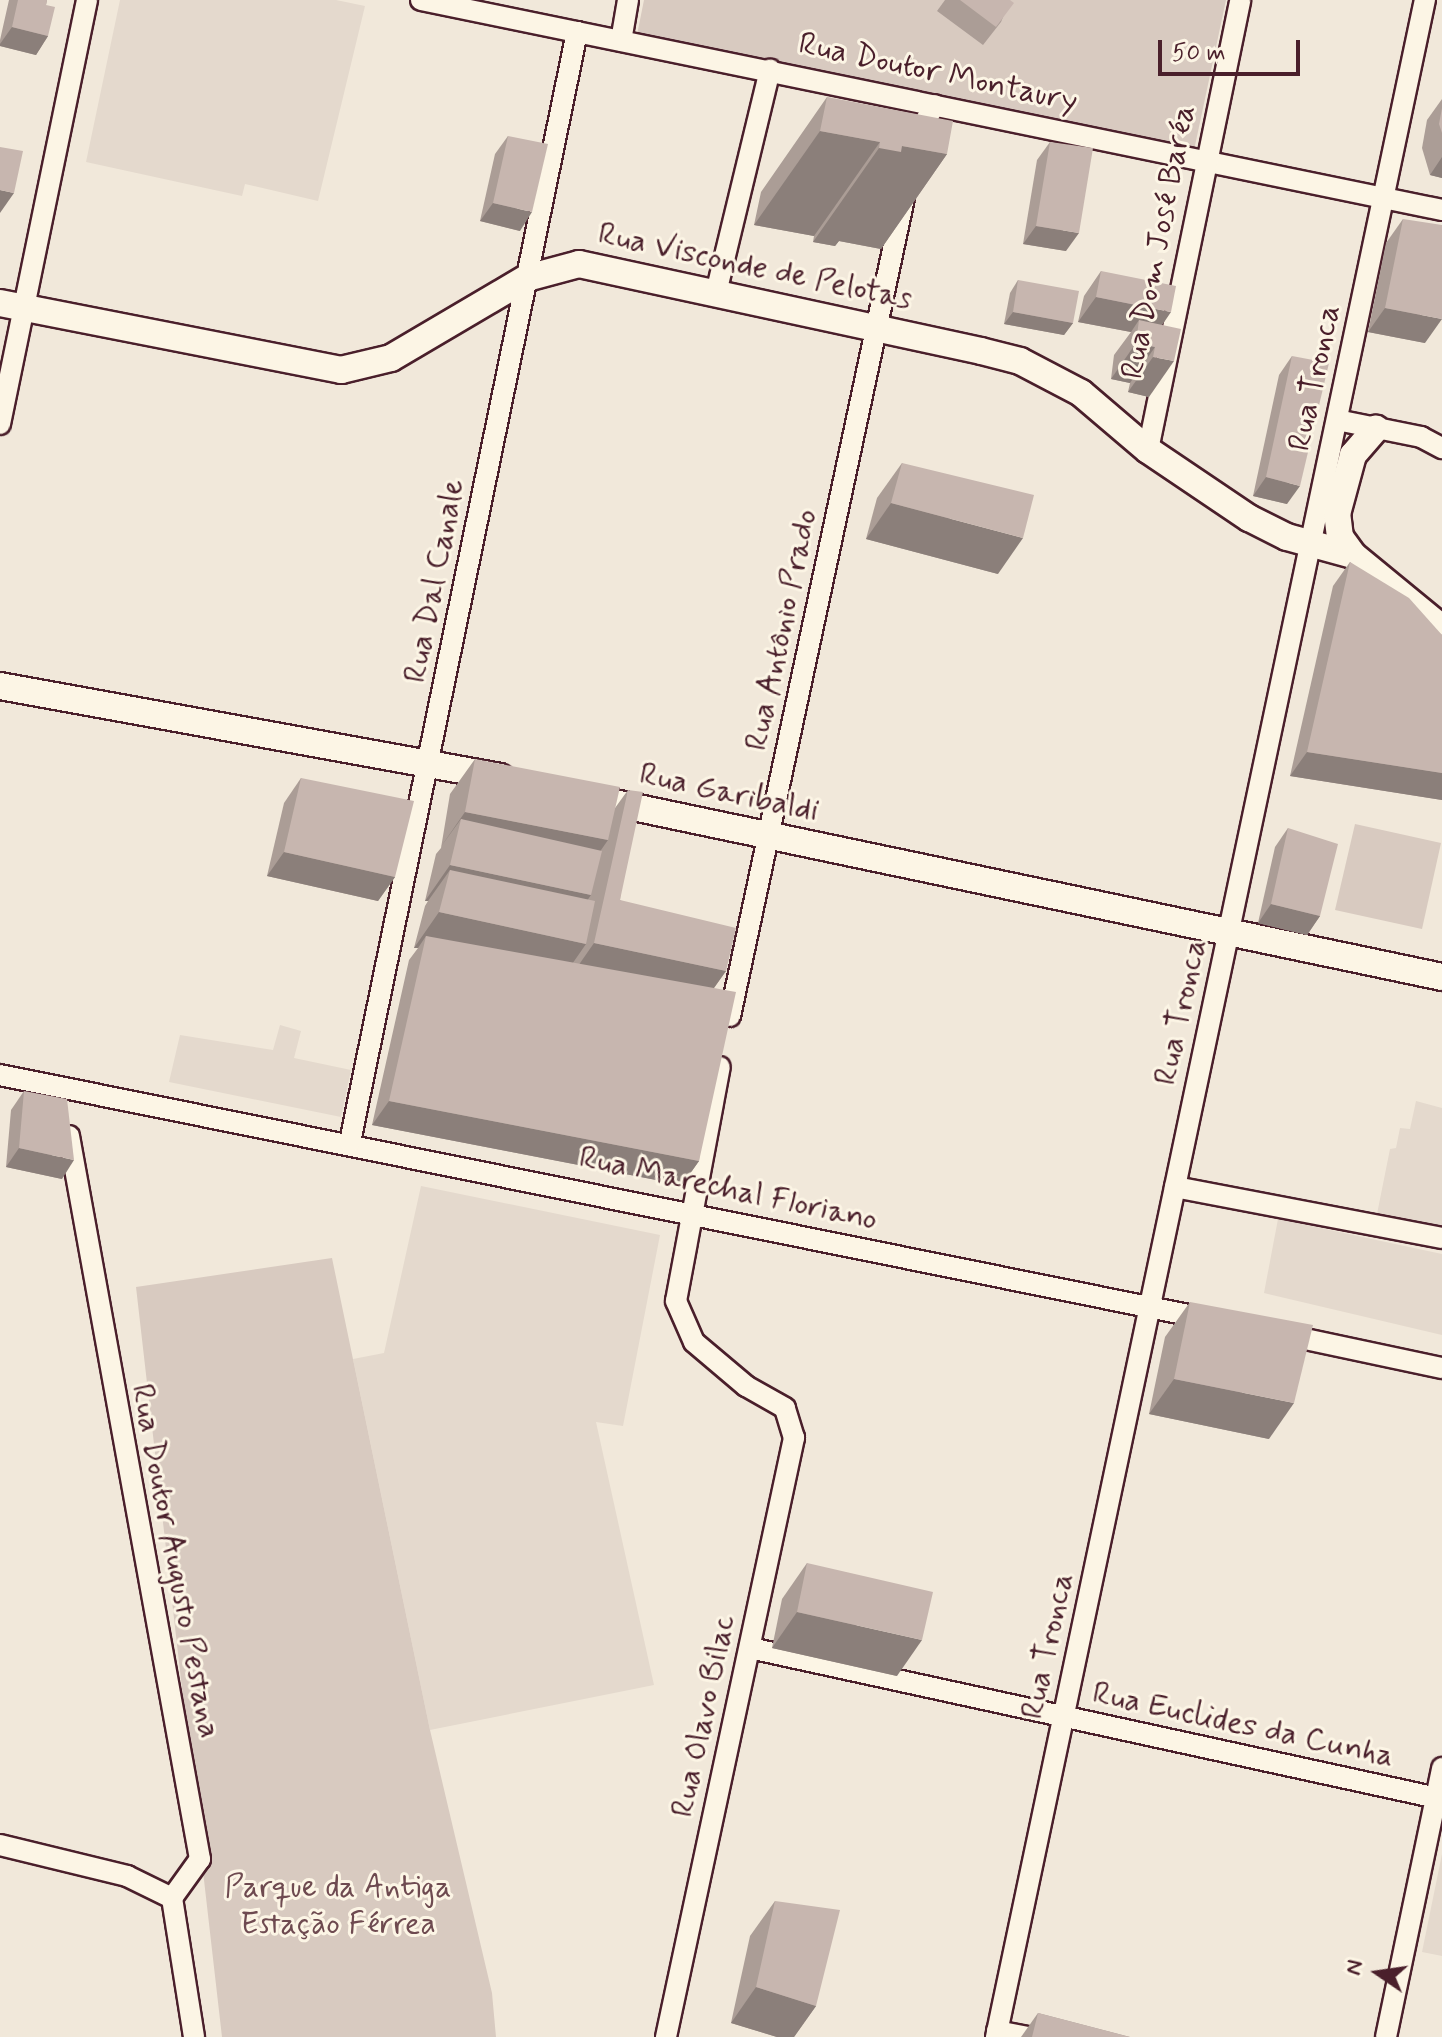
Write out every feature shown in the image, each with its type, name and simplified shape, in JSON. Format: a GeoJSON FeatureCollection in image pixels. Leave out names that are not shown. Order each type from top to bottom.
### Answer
{"type":"FeatureCollection","features":[{"type":"Feature","properties":{"kind":"main road","name":"Rua Visconde de Pelotas"},"geometry":{"type":"LineString","coordinates":[[12,305],[341,370],[391,358],[527,278],[579,264],[879,328],[1020,361],[1081,393],[1148,450],[1249,518],[1311,544],[1353,555],[1442,628]]}},
{"type":"Feature","properties":{"kind":"main road"},"geometry":{"type":"LineString","coordinates":[[1353,555],[1340,537],[1337,514],[1353,455],[1376,429]]}},
{"type":"Feature","properties":{"kind":"main road"},"geometry":{"type":"LineString","coordinates":[[0,686],[429,761],[521,782]]}},
{"type":"Feature","properties":{"kind":"main road","name":"Rua Garibaldi"},"geometry":{"type":"LineString","coordinates":[[552,789],[767,838],[1229,929],[1442,977]]}},
{"type":"Feature","properties":{"kind":"street"},"geometry":{"type":"LineString","coordinates":[[0,424],[12,305],[87,0]]}},
{"type":"Feature","properties":{"kind":"street","name":"Rua Doutor Montaury"},"geometry":{"type":"LineString","coordinates":[[421,0],[1205,158],[1442,210]]}},
{"type":"Feature","properties":{"kind":"street"},"geometry":{"type":"LineString","coordinates":[[621,41],[628,0]]}},
{"type":"Feature","properties":{"kind":"street","name":"Rua Dom José Baréa"},"geometry":{"type":"LineString","coordinates":[[1148,450],[1205,158],[1240,0]]}},
{"type":"Feature","properties":{"kind":"street","name":"Rua Tronca"},"geometry":{"type":"LineString","coordinates":[[996,2034],[1425,0]]}},
{"type":"Feature","properties":{"kind":"street","name":"Rua Dal Canale"},"geometry":{"type":"LineString","coordinates":[[350,1142],[577,32]]}},
{"type":"Feature","properties":{"kind":"street"},"geometry":{"type":"LineString","coordinates":[[716,293],[770,69]]}},
{"type":"Feature","properties":{"kind":"street","name":"Rua Antônio Prado"},"geometry":{"type":"LineString","coordinates":[[785,1408],[717,1363],[684,1325],[676,1301],[689,1212],[879,328],[916,136],[935,105]]}},
{"type":"Feature","properties":{"kind":"street"},"geometry":{"type":"LineString","coordinates":[[1337,420],[1421,437],[1442,448]]}},
{"type":"Feature","properties":{"kind":"street"},"geometry":{"type":"LineString","coordinates":[[1421,437],[1442,433]]}},
{"type":"Feature","properties":{"kind":"street","name":"Rua Marechal Floriano"},"geometry":{"type":"LineString","coordinates":[[0,1075],[350,1142],[1229,1323]]}},
{"type":"Feature","properties":{"kind":"street","name":"Rua Doutor Augusto Pestana"},"geometry":{"type":"LineString","coordinates":[[61,1087],[200,1859],[172,1898]]}},
{"type":"Feature","properties":{"kind":"street"},"geometry":{"type":"LineString","coordinates":[[1175,1187],[1442,1238]]}},
{"type":"Feature","properties":{"kind":"street"},"geometry":{"type":"LineString","coordinates":[[1259,1330],[1442,1368]]}},
{"type":"Feature","properties":{"kind":"street","name":"Rua Olavo Bilac"},"geometry":{"type":"LineString","coordinates":[[666,2037],[794,1438],[785,1408]]}},
{"type":"Feature","properties":{"kind":"street","name":"Rua Euclides da Cunha"},"geometry":{"type":"LineString","coordinates":[[750,1648],[1439,1798]]}},
{"type":"Feature","properties":{"kind":"street"},"geometry":{"type":"LineString","coordinates":[[1386,2037],[1439,1798],[1442,1768]]}},
{"type":"Feature","properties":{"kind":"street"},"geometry":{"type":"LineString","coordinates":[[0,1845],[127,1876],[172,1898],[194,2037]]}},
{"type":"Feature","properties":{"kind":"street"},"geometry":{"type":"LineString","coordinates":[[996,2034],[1029,2037]]}},
{"type":"Feature","properties":{"kind":"shaded area"},"geometry":{"type":"Polygon","coordinates":[[[120,0],[336,0],[365,6],[318,201],[245,184],[242,196],[86,162],[120,0]]]}},
{"type":"Feature","properties":{"kind":"shaded area"},"geometry":{"type":"Polygon","coordinates":[[[280,1025],[301,1031],[294,1058],[351,1070],[341,1117],[169,1082],[180,1035],[273,1050],[280,1025]]]}},
{"type":"Feature","properties":{"kind":"shaded area"},"geometry":{"type":"Polygon","coordinates":[[[1416,1101],[1442,1108],[1442,1232],[1376,1219],[1390,1149],[1396,1148],[1400,1128],[1410,1129],[1416,1101]]]}},
{"type":"Feature","properties":{"kind":"shaded area"},"geometry":{"type":"Polygon","coordinates":[[[421,1186],[660,1235],[623,1426],[596,1422],[654,1685],[430,1730],[353,1359],[384,1353],[421,1186]]]}},
{"type":"Feature","properties":{"kind":"shaded area"},"geometry":{"type":"Polygon","coordinates":[[[1278,1219],[1442,1254],[1442,1335],[1264,1293],[1278,1219]]]}},
{"type":"Feature","properties":{"kind":"shaded area"},"geometry":{"type":"Polygon","coordinates":[[[1442,1854],[1442,1956],[1422,1952],[1442,1854]]]}},
{"type":"Feature","properties":{"kind":"green space"},"geometry":{"type":"Polygon","coordinates":[[[644,0],[1226,0],[1193,155],[637,35],[644,0]]]}},
{"type":"Feature","properties":{"kind":"green space"},"geometry":{"type":"Polygon","coordinates":[[[1355,824],[1441,843],[1422,929],[1335,910],[1355,824]]]}},
{"type":"Feature","properties":{"kind":"green space","name":"Parque da Antiga Estação Férrea"},"geometry":{"type":"Polygon","coordinates":[[[332,1258],[430,1730],[492,1993],[496,2037],[222,2037],[136,1287],[332,1258]]]}},
{"type":"Feature","properties":{"kind":"building"},"geometry":{"type":"Polygon","coordinates":[[[18,0],[47,0],[46,5],[55,7],[48,36],[12,27],[18,0]]]}},
{"type":"Feature","properties":{"kind":"building"},"geometry":{"type":"Polygon","coordinates":[[[960,0],[1010,0],[1014,3],[996,27],[960,0]]]}},
{"type":"Feature","properties":{"kind":"building"},"geometry":{"type":"Polygon","coordinates":[[[827,97],[953,121],[947,154],[902,146],[901,152],[879,148],[880,142],[820,131],[827,97]]]}},
{"type":"Feature","properties":{"kind":"building"},"geometry":{"type":"Polygon","coordinates":[[[508,136],[548,144],[532,212],[493,203],[508,136]]]}},
{"type":"Feature","properties":{"kind":"building"},"geometry":{"type":"Polygon","coordinates":[[[1050,142],[1093,148],[1079,233],[1036,226],[1050,142]]]}},
{"type":"Feature","properties":{"kind":"building"},"geometry":{"type":"Polygon","coordinates":[[[0,147],[23,151],[14,193],[0,190],[0,147]]]}},
{"type":"Feature","properties":{"kind":"building"},"geometry":{"type":"Polygon","coordinates":[[[1403,219],[1442,225],[1442,319],[1385,308],[1403,219]]]}},
{"type":"Feature","properties":{"kind":"building"},"geometry":{"type":"Polygon","coordinates":[[[1101,271],[1176,286],[1171,312],[1096,297],[1101,271]]]}},
{"type":"Feature","properties":{"kind":"building"},"geometry":{"type":"Polygon","coordinates":[[[1018,280],[1079,291],[1073,323],[1013,312],[1018,280]]]}},
{"type":"Feature","properties":{"kind":"building"},"geometry":{"type":"Polygon","coordinates":[[[1139,320],[1181,329],[1174,361],[1153,357],[1155,347],[1136,343],[1139,320]]]}},
{"type":"Feature","properties":{"kind":"building"},"geometry":{"type":"Polygon","coordinates":[[[1292,356],[1329,363],[1300,486],[1266,477],[1292,356]]]}},
{"type":"Feature","properties":{"kind":"building"},"geometry":{"type":"Polygon","coordinates":[[[902,463],[1034,495],[1023,538],[891,503],[902,463]]]}},
{"type":"Feature","properties":{"kind":"building"},"geometry":{"type":"Polygon","coordinates":[[[1350,562],[1409,598],[1442,635],[1442,773],[1307,752],[1350,562]]]}},
{"type":"Feature","properties":{"kind":"building"},"geometry":{"type":"Polygon","coordinates":[[[475,759],[620,787],[608,840],[465,812],[475,759]]]}},
{"type":"Feature","properties":{"kind":"building"},"geometry":{"type":"Polygon","coordinates":[[[301,778],[414,801],[395,877],[284,852],[301,778]]]}},
{"type":"Feature","properties":{"kind":"building"},"geometry":{"type":"Polygon","coordinates":[[[628,790],[643,792],[620,900],[736,928],[726,971],[594,943],[628,790]]]}},
{"type":"Feature","properties":{"kind":"building"},"geometry":{"type":"Polygon","coordinates":[[[461,819],[602,851],[591,895],[450,865],[461,819]]]}},
{"type":"Feature","properties":{"kind":"building"},"geometry":{"type":"Polygon","coordinates":[[[1288,828],[1338,844],[1320,916],[1271,904],[1288,828]]]}},
{"type":"Feature","properties":{"kind":"building"},"geometry":{"type":"Polygon","coordinates":[[[450,870],[595,901],[586,944],[439,912],[450,870]]]}},
{"type":"Feature","properties":{"kind":"building"},"geometry":{"type":"Polygon","coordinates":[[[426,936],[736,992],[699,1161],[389,1101],[426,936]]]}},
{"type":"Feature","properties":{"kind":"building"},"geometry":{"type":"Polygon","coordinates":[[[24,1091],[67,1099],[74,1160],[19,1148],[24,1091]]]}},
{"type":"Feature","properties":{"kind":"building"},"geometry":{"type":"Polygon","coordinates":[[[1190,1302],[1313,1325],[1294,1403],[1174,1379],[1190,1302]]]}},
{"type":"Feature","properties":{"kind":"building"},"geometry":{"type":"Polygon","coordinates":[[[807,1563],[933,1592],[922,1640],[797,1612],[807,1563]]]}},
{"type":"Feature","properties":{"kind":"building"},"geometry":{"type":"Polygon","coordinates":[[[775,1901],[840,1910],[816,2006],[756,1987],[775,1901]]]}},
{"type":"Feature","properties":{"kind":"building"},"geometry":{"type":"Polygon","coordinates":[[[1038,2013],[1130,2037],[1032,2037],[1038,2013]]]}}]}
